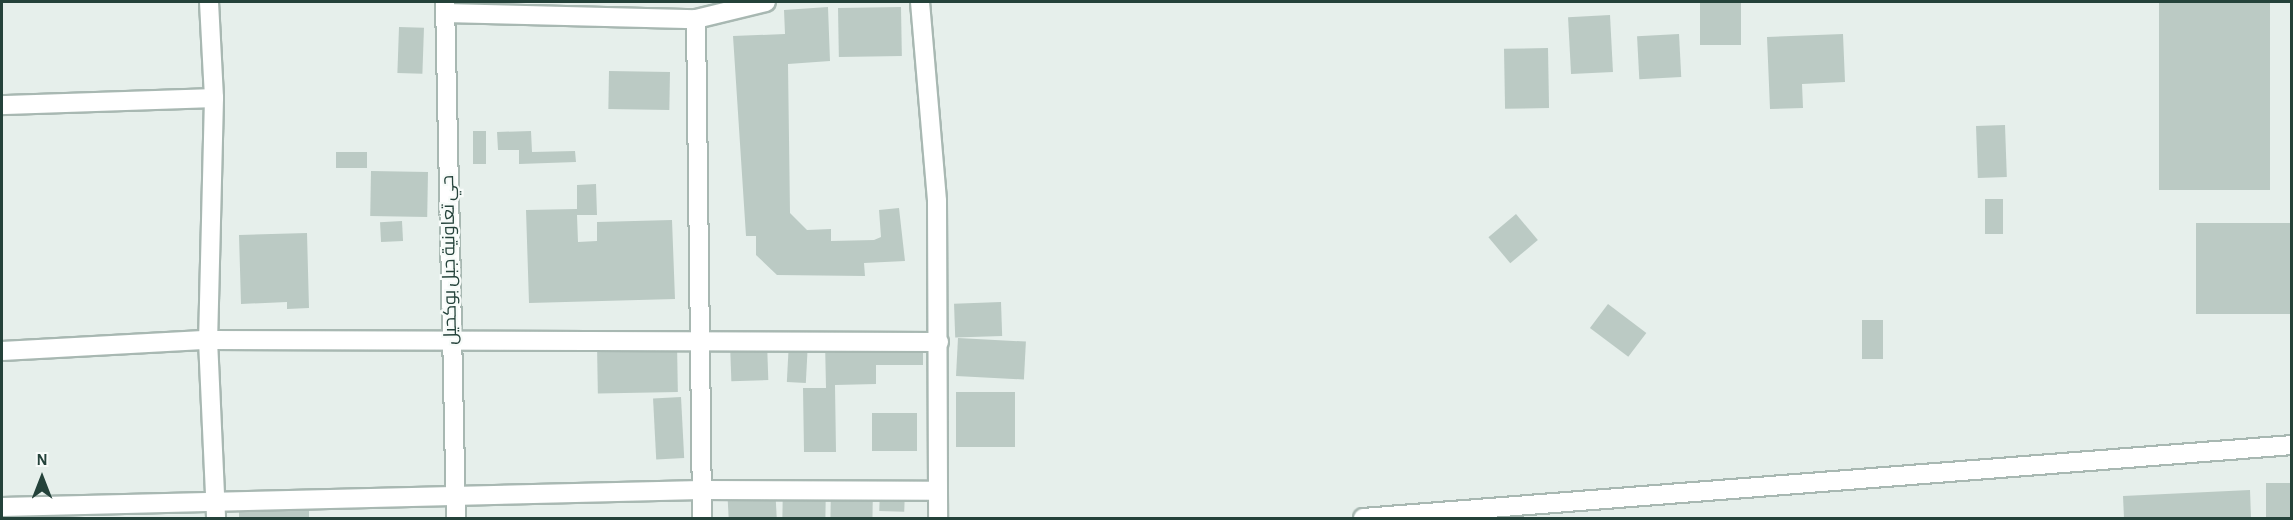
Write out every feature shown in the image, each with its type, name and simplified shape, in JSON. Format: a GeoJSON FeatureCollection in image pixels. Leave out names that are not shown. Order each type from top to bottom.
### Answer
{"type":"FeatureCollection","features":[{"type":"Feature","properties":{"kind":"street"},"geometry":{"type":"LineString","coordinates":[[209,2],[214,98],[208,340],[216,512]]}},
{"type":"Feature","properties":{"kind":"street"},"geometry":{"type":"LineString","coordinates":[[445,7],[696,19],[766,2]]}},
{"type":"Feature","properties":{"kind":"street"},"geometry":{"type":"LineString","coordinates":[[920,2],[937,201],[938,519]]}},
{"type":"Feature","properties":{"kind":"street","name":"حي تعاونية جبل بوكحيل"},"geometry":{"type":"LineString","coordinates":[[445,7],[456,519]]}},
{"type":"Feature","properties":{"kind":"street"},"geometry":{"type":"LineString","coordinates":[[696,19],[703,343],[702,519]]}},
{"type":"Feature","properties":{"kind":"street"},"geometry":{"type":"LineString","coordinates":[[2,105],[214,98]]}},
{"type":"Feature","properties":{"kind":"street"},"geometry":{"type":"LineString","coordinates":[[2,351],[208,340],[451,343],[939,342]]}},
{"type":"Feature","properties":{"kind":"street"},"geometry":{"type":"LineString","coordinates":[[1363,519],[1581,510],[2292,445]]}},
{"type":"Feature","properties":{"kind":"street"},"geometry":{"type":"LineString","coordinates":[[2,507],[216,512],[456,498],[701,490],[937,491]]}},
{"type":"Feature","properties":{"kind":"building"},"geometry":{"type":"Polygon","coordinates":[[[1700,2],[1741,2],[1741,45],[1700,45],[1700,2]]]}},
{"type":"Feature","properties":{"kind":"building"},"geometry":{"type":"Polygon","coordinates":[[[2159,2],[2270,2],[2270,190],[2159,190],[2159,2]]]}},
{"type":"Feature","properties":{"kind":"building"},"geometry":{"type":"Polygon","coordinates":[[[828,7],[830,61],[788,64],[790,213],[807,230],[831,229],[831,241],[874,240],[881,237],[879,210],[899,208],[905,261],[864,263],[865,276],[777,275],[756,255],[756,236],[746,236],[733,36],[785,34],[784,10],[828,7]]]}},
{"type":"Feature","properties":{"kind":"building"},"geometry":{"type":"Polygon","coordinates":[[[901,7],[902,56],[839,57],[838,8],[901,7]]]}},
{"type":"Feature","properties":{"kind":"building"},"geometry":{"type":"Polygon","coordinates":[[[1610,15],[1613,72],[1571,74],[1568,17],[1610,15]]]}},
{"type":"Feature","properties":{"kind":"building"},"geometry":{"type":"Polygon","coordinates":[[[399,27],[424,28],[422,74],[397,73],[399,27]]]}},
{"type":"Feature","properties":{"kind":"building"},"geometry":{"type":"Polygon","coordinates":[[[1679,34],[1681,77],[1639,79],[1637,36],[1679,34]]]}},
{"type":"Feature","properties":{"kind":"building"},"geometry":{"type":"Polygon","coordinates":[[[1843,34],[1845,82],[1802,84],[1803,108],[1770,109],[1767,37],[1843,34]]]}},
{"type":"Feature","properties":{"kind":"building"},"geometry":{"type":"Polygon","coordinates":[[[1548,48],[1549,108],[1505,109],[1504,49],[1548,48]]]}},
{"type":"Feature","properties":{"kind":"building"},"geometry":{"type":"Polygon","coordinates":[[[609,71],[670,72],[669,110],[608,109],[609,71]]]}},
{"type":"Feature","properties":{"kind":"building"},"geometry":{"type":"Polygon","coordinates":[[[2005,125],[2007,177],[1978,178],[1976,126],[2005,125]]]}},
{"type":"Feature","properties":{"kind":"building"},"geometry":{"type":"Polygon","coordinates":[[[473,131],[486,131],[486,164],[473,164],[473,131]]]}},
{"type":"Feature","properties":{"kind":"building"},"geometry":{"type":"Polygon","coordinates":[[[531,131],[532,152],[575,151],[576,162],[519,164],[519,150],[498,150],[497,132],[531,131]]]}},
{"type":"Feature","properties":{"kind":"building"},"geometry":{"type":"Polygon","coordinates":[[[336,152],[367,152],[367,168],[336,168],[336,152]]]}},
{"type":"Feature","properties":{"kind":"building"},"geometry":{"type":"Polygon","coordinates":[[[371,171],[428,172],[427,217],[370,216],[371,171]]]}},
{"type":"Feature","properties":{"kind":"building"},"geometry":{"type":"Polygon","coordinates":[[[596,184],[597,215],[577,215],[578,242],[597,241],[597,222],[672,220],[675,299],[529,303],[526,210],[577,209],[577,185],[596,184]]]}},
{"type":"Feature","properties":{"kind":"building"},"geometry":{"type":"Polygon","coordinates":[[[1985,199],[2003,199],[2003,234],[1985,234],[1985,199]]]}},
{"type":"Feature","properties":{"kind":"building"},"geometry":{"type":"Polygon","coordinates":[[[1516,214],[1538,240],[1510,263],[1488,237],[1516,214]]]}},
{"type":"Feature","properties":{"kind":"building"},"geometry":{"type":"Polygon","coordinates":[[[402,221],[403,241],[381,242],[380,222],[402,221]]]}},
{"type":"Feature","properties":{"kind":"building"},"geometry":{"type":"Polygon","coordinates":[[[2196,223],[2292,223],[2292,314],[2196,314],[2196,223]]]}},
{"type":"Feature","properties":{"kind":"building"},"geometry":{"type":"Polygon","coordinates":[[[307,233],[309,308],[287,309],[287,302],[241,304],[239,235],[307,233]]]}},
{"type":"Feature","properties":{"kind":"building"},"geometry":{"type":"Polygon","coordinates":[[[1001,302],[1002,336],[955,338],[954,304],[1001,302]]]}},
{"type":"Feature","properties":{"kind":"building"},"geometry":{"type":"Polygon","coordinates":[[[1608,304],[1646,333],[1628,357],[1590,328],[1608,304]]]}},
{"type":"Feature","properties":{"kind":"building"},"geometry":{"type":"Polygon","coordinates":[[[1862,320],[1883,320],[1883,359],[1862,359],[1862,320]]]}},
{"type":"Feature","properties":{"kind":"building"},"geometry":{"type":"Polygon","coordinates":[[[958,338],[1026,342],[1024,380],[956,376],[958,338]]]}},
{"type":"Feature","properties":{"kind":"building"},"geometry":{"type":"Polygon","coordinates":[[[923,339],[923,365],[876,365],[876,384],[835,385],[836,452],[804,452],[803,388],[826,388],[825,341],[923,339]]]}},
{"type":"Feature","properties":{"kind":"building"},"geometry":{"type":"Polygon","coordinates":[[[789,341],[808,342],[806,383],[787,382],[789,341]]]}},
{"type":"Feature","properties":{"kind":"building"},"geometry":{"type":"Polygon","coordinates":[[[767,342],[768,380],[731,381],[730,343],[767,342]]]}},
{"type":"Feature","properties":{"kind":"building"},"geometry":{"type":"Polygon","coordinates":[[[677,343],[678,392],[598,393],[597,344],[677,343]]]}},
{"type":"Feature","properties":{"kind":"building"},"geometry":{"type":"Polygon","coordinates":[[[956,392],[1015,392],[1015,447],[956,447],[956,392]]]}},
{"type":"Feature","properties":{"kind":"building"},"geometry":{"type":"Polygon","coordinates":[[[681,397],[684,458],[656,459],[653,398],[681,397]]]}},
{"type":"Feature","properties":{"kind":"building"},"geometry":{"type":"Polygon","coordinates":[[[872,413],[917,413],[917,451],[872,451],[872,413]]]}},
{"type":"Feature","properties":{"kind":"building"},"geometry":{"type":"Polygon","coordinates":[[[783,482],[826,483],[825,518],[782,518],[783,482]]]}},
{"type":"Feature","properties":{"kind":"building"},"geometry":{"type":"Polygon","coordinates":[[[2266,483],[2292,483],[2292,518],[2266,518],[2266,483]]]}},
{"type":"Feature","properties":{"kind":"building"},"geometry":{"type":"Polygon","coordinates":[[[775,485],[777,518],[729,518],[727,488],[775,485]]]}},
{"type":"Feature","properties":{"kind":"building"},"geometry":{"type":"Polygon","coordinates":[[[831,486],[873,487],[872,518],[830,518],[831,486]]]}},
{"type":"Feature","properties":{"kind":"building"},"geometry":{"type":"Polygon","coordinates":[[[880,489],[905,490],[904,512],[879,511],[880,489]]]}},
{"type":"Feature","properties":{"kind":"building"},"geometry":{"type":"Polygon","coordinates":[[[2250,490],[2251,518],[2124,518],[2123,496],[2250,490]]]}},
{"type":"Feature","properties":{"kind":"building"},"geometry":{"type":"Polygon","coordinates":[[[239,502],[309,502],[309,518],[239,518],[239,502]]]}}]}
